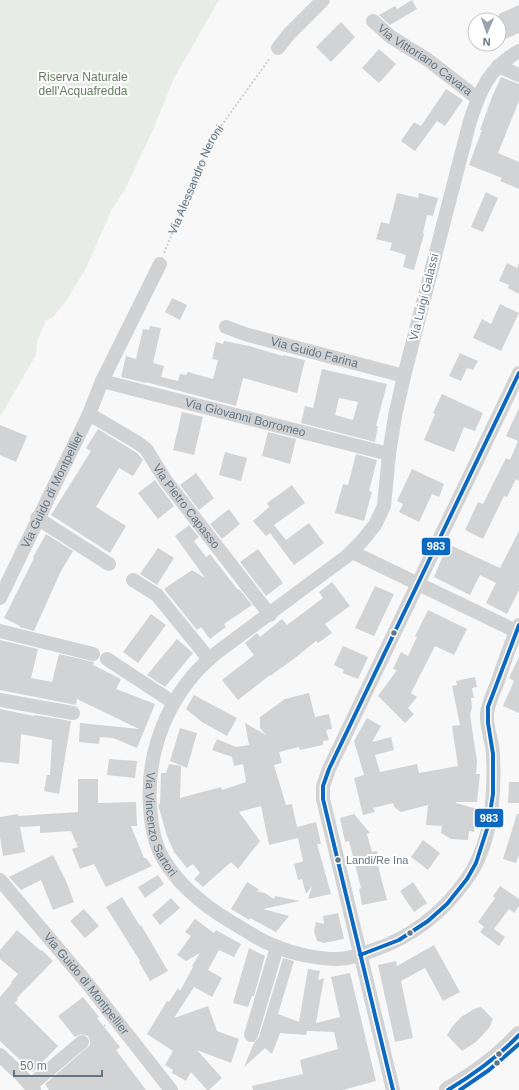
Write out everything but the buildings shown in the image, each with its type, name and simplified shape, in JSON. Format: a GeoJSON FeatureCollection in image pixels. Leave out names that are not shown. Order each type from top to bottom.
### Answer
{"type":"FeatureCollection","features":[{"type":"Feature","properties":{"kind":"street"},"geometry":{"type":"LineString","coordinates":[[278,48],[289,34],[323,0]]}},
{"type":"Feature","properties":{"kind":"street","name":"Via Vittoriano Cavara"},"geometry":{"type":"LineString","coordinates":[[373,21],[391,38],[428,60],[477,98]]}},
{"type":"Feature","properties":{"kind":"street","name":"Via Luigi Galassi"},"geometry":{"type":"LineString","coordinates":[[352,552],[375,525],[384,506],[391,435],[404,376],[463,144],[477,98],[487,80],[498,66],[519,51]]}},
{"type":"Feature","properties":{"kind":"street"},"geometry":{"type":"LineString","coordinates":[[498,66],[519,75]]}},
{"type":"Feature","properties":{"kind":"street"},"geometry":{"type":"LineString","coordinates":[[102,381],[160,264]]}},
{"type":"Feature","properties":{"kind":"street","name":"Via Guido Farina"},"geometry":{"type":"LineString","coordinates":[[226,327],[248,335],[404,376]]}},
{"type":"Feature","properties":{"kind":"street"},"geometry":{"type":"LineString","coordinates":[[393,1090],[326,809],[323,786],[327,773],[519,373]]}},
{"type":"Feature","properties":{"kind":"street","name":"Via Guido di Montpellier"},"geometry":{"type":"LineString","coordinates":[[0,598],[37,518],[89,414],[102,381]]}},
{"type":"Feature","properties":{"kind":"street","name":"Via Giovanni Borromeo"},"geometry":{"type":"LineString","coordinates":[[102,381],[389,454]]}},
{"type":"Feature","properties":{"kind":"street","name":"Via Pietro Capasso"},"geometry":{"type":"LineString","coordinates":[[89,414],[146,449],[164,478],[270,614]]}},
{"type":"Feature","properties":{"kind":"street"},"geometry":{"type":"LineString","coordinates":[[37,518],[109,564]]}},
{"type":"Feature","properties":{"kind":"street"},"geometry":{"type":"LineString","coordinates":[[352,552],[418,585],[518,628]]}},
{"type":"Feature","properties":{"kind":"street","name":"Via Vincenzo Sartori"},"geometry":{"type":"LineString","coordinates":[[352,552],[209,659],[187,683],[174,703],[160,731],[151,779],[150,794],[151,823],[159,851],[172,872],[196,898],[250,934],[277,947],[326,958],[344,958],[360,955],[399,940],[428,921],[447,904],[467,879],[476,863],[488,826],[493,794],[493,754],[488,723],[488,707],[518,628]]}},
{"type":"Feature","properties":{"kind":"street"},"geometry":{"type":"LineString","coordinates":[[133,580],[157,595],[209,659]]}},
{"type":"Feature","properties":{"kind":"street"},"geometry":{"type":"LineString","coordinates":[[0,631],[93,654]]}},
{"type":"Feature","properties":{"kind":"street"},"geometry":{"type":"LineString","coordinates":[[107,659],[174,703]]}},
{"type":"Feature","properties":{"kind":"street"},"geometry":{"type":"LineString","coordinates":[[0,700],[73,713]]}},
{"type":"Feature","properties":{"kind":"street","name":"Via Guido di Montpellier"},"geometry":{"type":"LineString","coordinates":[[0,880],[114,1018],[171,1090]]}},
{"type":"Feature","properties":{"kind":"street"},"geometry":{"type":"LineString","coordinates":[[251,1035],[277,947]]}},
{"type":"Feature","properties":{"kind":"street"},"geometry":{"type":"LineString","coordinates":[[450,1090],[479,1070],[504,1050],[519,1035]]}},
{"type":"Feature","properties":{"kind":"street"},"geometry":{"type":"LineString","coordinates":[[0,1055],[33,1087],[82,1042]]}},
{"type":"Feature","properties":{"kind":"path","name":"Via Alessandro Neroni"},"geometry":{"type":"LineString","coordinates":[[160,264],[211,140],[278,48]]}},
{"type":"Feature","properties":{"kind":"path"},"geometry":{"type":"LineString","coordinates":[[82,1042],[114,1018]]}},
{"type":"Feature","properties":{"kind":"green space","name":"Riserva Naturale dell'Acquafredda"},"geometry":{"type":"Polygon","coordinates":[[[0,0],[219,0],[174,78],[152,132],[124,191],[112,209],[86,268],[66,301],[54,316],[46,321],[37,341],[36,355],[0,417],[0,0]]]}},
{"type":"Feature","properties":{"kind":"transit line","name":"983"},"geometry":{"type":"LineString","coordinates":[[393,1090],[323,799],[323,786],[329,769],[519,373]]}},
{"type":"Feature","properties":{"kind":"transit line","name":"983"},"geometry":{"type":"LineString","coordinates":[[360,955],[399,940],[428,921],[447,904],[467,879],[476,863],[488,826],[493,794],[493,754],[488,723],[488,707],[519,625]]}},
{"type":"Feature","properties":{"kind":"transit line"},"geometry":{"type":"LineString","coordinates":[[448,1090],[485,1065],[503,1051],[519,1035]]}},
{"type":"Feature","properties":{"kind":"transit line"},"geometry":{"type":"LineString","coordinates":[[460,1090],[489,1070],[519,1044]]}},
{"type":"Feature","properties":{"kind":"place","name":"Landi/Re Ina"},"geometry":{"type":"Point","coordinates":[338,860]}}]}
